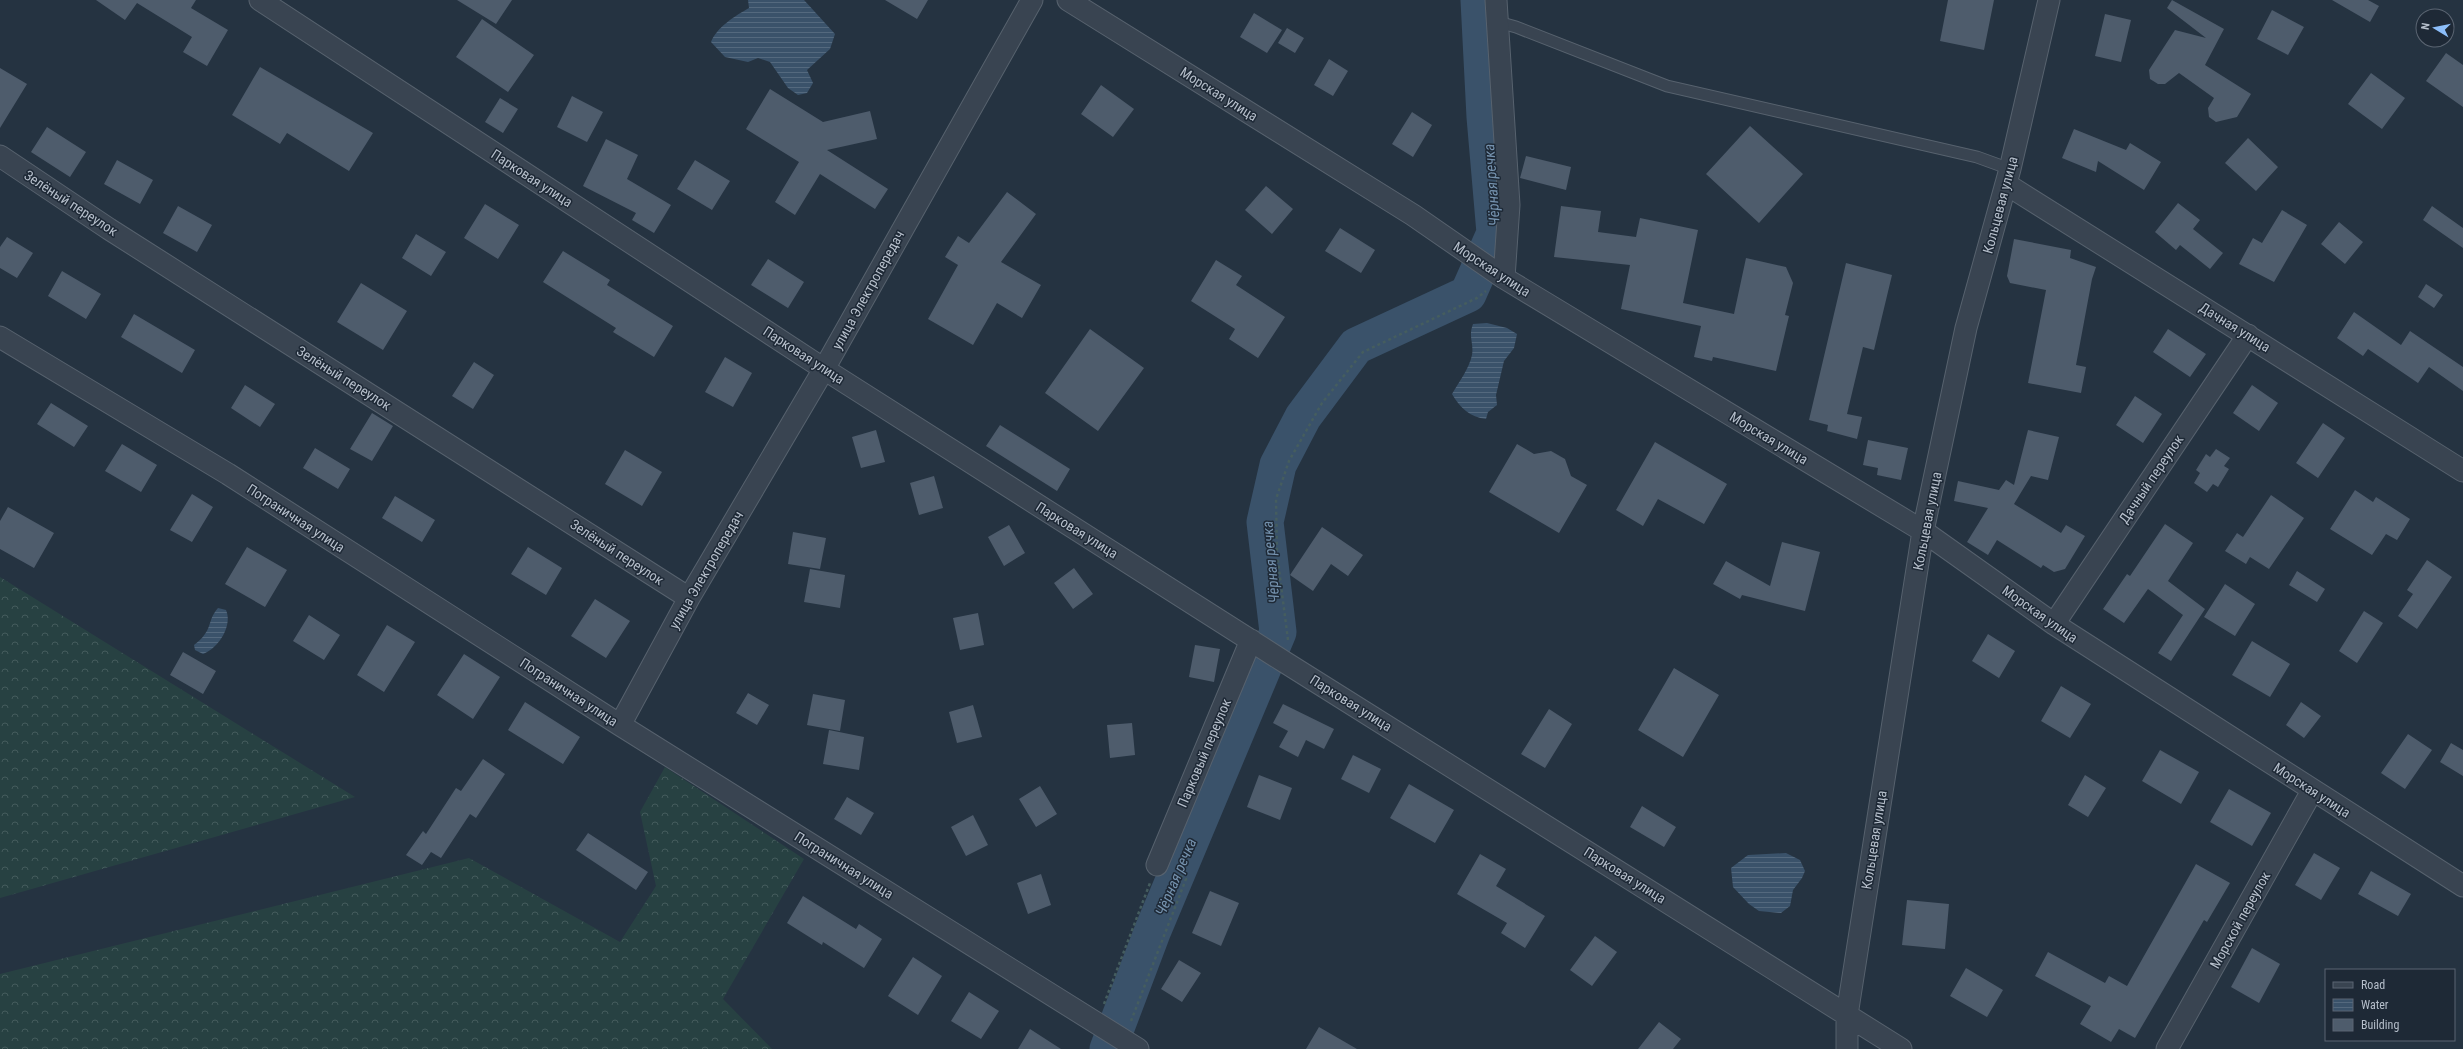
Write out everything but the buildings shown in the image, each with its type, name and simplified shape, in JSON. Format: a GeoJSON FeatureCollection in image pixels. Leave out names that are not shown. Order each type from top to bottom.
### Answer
{"type":"FeatureCollection","features":[{"type":"Feature","properties":{"kind":"street","name":"Парковая улица"},"geometry":{"type":"LineString","coordinates":[[260,0],[824,369],[1254,642],[1901,1049]]}},
{"type":"Feature","properties":{"kind":"street","name":"улица Электропередач"},"geometry":{"type":"LineString","coordinates":[[620,724],[689,598],[824,369],[1032,0]]}},
{"type":"Feature","properties":{"kind":"street","name":"Морская улица"},"geometry":{"type":"LineString","coordinates":[[1068,0],[1413,215],[1464,252],[1501,276],[1923,531],[2054,624],[2312,791],[2463,886]]}},
{"type":"Feature","properties":{"kind":"street"},"geometry":{"type":"LineString","coordinates":[[1496,0],[1509,205],[1501,276]]}},
{"type":"Feature","properties":{"kind":"street","name":"Кольцевая улица"},"geometry":{"type":"LineString","coordinates":[[1847,1049],[1846,1015],[1923,531],[1966,328],[2008,177],[2049,0]]}},
{"type":"Feature","properties":{"kind":"street","name":"Зелёный переулок"},"geometry":{"type":"LineString","coordinates":[[0,156],[116,233],[689,598]]}},
{"type":"Feature","properties":{"kind":"street","name":"Дачная улица"},"geometry":{"type":"LineString","coordinates":[[2008,177],[2248,335],[2463,471]]}},
{"type":"Feature","properties":{"kind":"street","name":"Дачный переулок"},"geometry":{"type":"LineString","coordinates":[[2054,624],[2248,335]]}},
{"type":"Feature","properties":{"kind":"street","name":"Пограничная улица"},"geometry":{"type":"LineString","coordinates":[[0,337],[228,474],[620,724],[1127,1042]]}},
{"type":"Feature","properties":{"kind":"street","name":"Парковый переулок"},"geometry":{"type":"LineString","coordinates":[[1157,865],[1254,642]]}},
{"type":"Feature","properties":{"kind":"street","name":"Морской переулок"},"geometry":{"type":"LineString","coordinates":[[2167,1049],[2312,791]]}},
{"type":"Feature","properties":{"kind":"lane"},"geometry":{"type":"LineString","coordinates":[[1498,22],[1530,32],[1667,86],[1977,157],[2008,177]]}},
{"type":"Feature","properties":{"kind":"path"},"geometry":{"type":"LineString","coordinates":[[1286,662],[1288,626],[1278,554],[1276,499],[1293,454],[1322,402],[1363,352],[1477,298],[1501,276]]}},
{"type":"Feature","properties":{"kind":"path"},"geometry":{"type":"LineString","coordinates":[[1100,1025],[1157,865]]}},
{"type":"Feature","properties":{"kind":"path"},"geometry":{"type":"LineString","coordinates":[[1127,1042],[1186,879],[1184,878]]}},
{"type":"Feature","properties":{"kind":"green space"},"geometry":{"type":"Polygon","coordinates":[[[0,577],[355,797],[0,898],[0,577]]]}},
{"type":"Feature","properties":{"kind":"green space"},"geometry":{"type":"Polygon","coordinates":[[[665,767],[804,859],[723,999],[772,1049],[0,1049],[0,974],[469,858],[620,942],[656,886],[640,812],[665,767]]]}},
{"type":"Feature","properties":{"kind":"water"},"geometry":{"type":"Polygon","coordinates":[[[748,0],[804,0],[835,34],[830,49],[807,70],[813,83],[807,93],[798,95],[788,88],[770,62],[758,58],[748,62],[725,57],[711,42],[718,31],[732,18],[749,8],[748,0]]]}},
{"type":"Feature","properties":{"kind":"water"},"geometry":{"type":"Polygon","coordinates":[[[1487,323],[1507,328],[1517,334],[1514,348],[1504,361],[1496,395],[1497,405],[1488,412],[1486,419],[1470,414],[1458,404],[1452,394],[1464,375],[1471,360],[1471,333],[1473,324],[1487,323]]]}},
{"type":"Feature","properties":{"kind":"water"},"geometry":{"type":"Polygon","coordinates":[[[218,608],[226,610],[228,616],[226,630],[219,642],[203,654],[195,650],[194,645],[204,635],[214,613],[218,608]]]}},
{"type":"Feature","properties":{"kind":"water"},"geometry":{"type":"Polygon","coordinates":[[[1786,853],[1800,860],[1805,871],[1802,878],[1793,890],[1790,906],[1781,913],[1759,911],[1749,904],[1733,887],[1731,868],[1748,855],[1786,853]]]}},
{"type":"Feature","properties":{"kind":"waterway","name":"Чёрная речка"},"geometry":{"type":"LineString","coordinates":[[1108,1049],[1153,930],[1278,632],[1265,522],[1278,465],[1303,417],[1356,346],[1468,294],[1495,233],[1485,117],[1479,0]]}}]}
